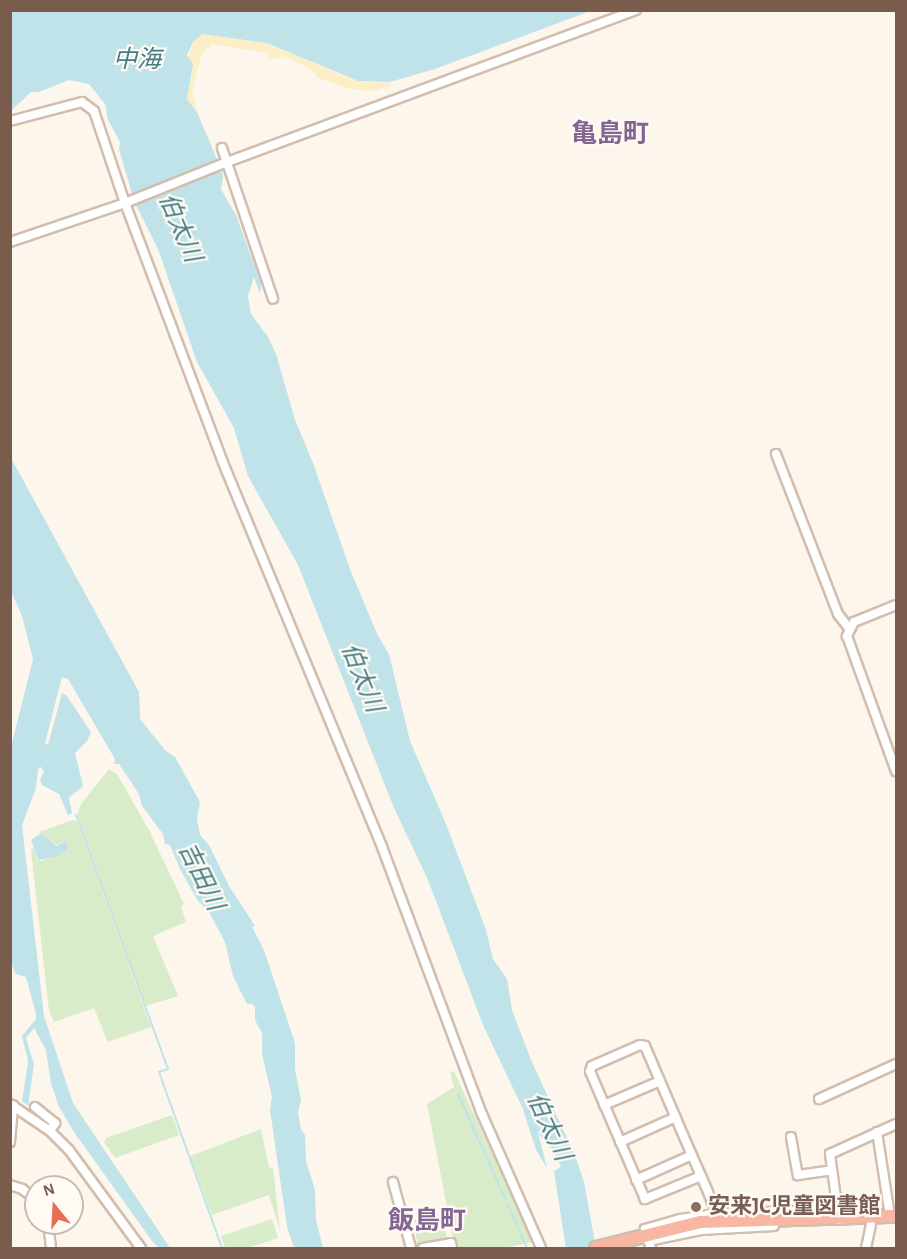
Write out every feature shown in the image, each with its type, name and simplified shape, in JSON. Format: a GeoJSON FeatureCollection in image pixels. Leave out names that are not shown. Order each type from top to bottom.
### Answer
{"type":"FeatureCollection","features":[{"type":"Feature","properties":{"kind":"highway"},"geometry":{"type":"LineString","coordinates":[[596,1248],[646,1240],[718,1221],[838,1214],[893,1216]]}},
{"type":"Feature","properties":{"kind":"street"},"geometry":{"type":"LineString","coordinates":[[10,242],[125,203],[227,162],[636,10]]}},
{"type":"Feature","properties":{"kind":"street"},"geometry":{"type":"LineString","coordinates":[[10,121],[76,103],[87,103],[94,111],[125,203],[226,470],[382,847],[482,1114],[541,1248]]}},
{"type":"Feature","properties":{"kind":"street"},"geometry":{"type":"LineString","coordinates":[[222,148],[273,299]]}},
{"type":"Feature","properties":{"kind":"street"},"geometry":{"type":"LineString","coordinates":[[776,454],[838,614],[849,628],[849,642],[897,771]]}},
{"type":"Feature","properties":{"kind":"street"},"geometry":{"type":"LineString","coordinates":[[849,628],[854,622],[897,606]]}},
{"type":"Feature","properties":{"kind":"street"},"geometry":{"type":"LineString","coordinates":[[701,1176],[645,1199],[590,1071],[592,1066],[640,1045],[645,1046],[701,1176],[716,1215]]}},
{"type":"Feature","properties":{"kind":"street"},"geometry":{"type":"LineString","coordinates":[[819,1099],[897,1064]]}},
{"type":"Feature","properties":{"kind":"street"},"geometry":{"type":"LineString","coordinates":[[604,1105],[660,1081]]}},
{"type":"Feature","properties":{"kind":"street"},"geometry":{"type":"LineString","coordinates":[[10,1142],[14,1106],[50,1131],[84,1168],[141,1248]]}},
{"type":"Feature","properties":{"kind":"street"},"geometry":{"type":"LineString","coordinates":[[34,1107],[55,1123],[50,1131]]}},
{"type":"Feature","properties":{"kind":"street"},"geometry":{"type":"LineString","coordinates":[[620,1142],[676,1118]]}},
{"type":"Feature","properties":{"kind":"street"},"geometry":{"type":"LineString","coordinates":[[838,1214],[716,1215],[645,1228],[646,1240],[717,1227],[836,1224],[838,1214],[830,1154],[897,1124]]}},
{"type":"Feature","properties":{"kind":"street"},"geometry":{"type":"LineString","coordinates":[[877,1132],[893,1216]]}},
{"type":"Feature","properties":{"kind":"street"},"geometry":{"type":"LineString","coordinates":[[791,1137],[798,1175],[832,1170]]}},
{"type":"Feature","properties":{"kind":"street"},"geometry":{"type":"LineString","coordinates":[[636,1180],[692,1155]]}},
{"type":"Feature","properties":{"kind":"street"},"geometry":{"type":"LineString","coordinates":[[393,1182],[411,1248]]}},
{"type":"Feature","properties":{"kind":"street"},"geometry":{"type":"LineString","coordinates":[[866,1248],[872,1225]]}},
{"type":"Feature","properties":{"kind":"street"},"geometry":{"type":"LineString","coordinates":[[423,1248],[452,1243],[452,1248]]}},
{"type":"Feature","properties":{"kind":"green space"},"geometry":{"type":"Polygon","coordinates":[[[109,769],[117,774],[149,830],[184,904],[181,907],[186,922],[153,936],[178,996],[146,1006],[77,815],[81,804],[109,769]]]}},
{"type":"Feature","properties":{"kind":"green space"},"geometry":{"type":"Polygon","coordinates":[[[73,820],[77,821],[151,1027],[108,1042],[94,1008],[54,1022],[49,1011],[31,850],[34,848],[37,860],[42,861],[68,850],[66,840],[57,845],[39,832],[73,820]]]}},
{"type":"Feature","properties":{"kind":"green space"},"geometry":{"type":"Polygon","coordinates":[[[454,1071],[533,1242],[505,1248],[455,1248],[427,1104],[454,1087],[450,1072],[454,1071]]]}},
{"type":"Feature","properties":{"kind":"green space"},"geometry":{"type":"Polygon","coordinates":[[[172,1115],[179,1135],[115,1158],[104,1142],[106,1138],[172,1115]]]}},
{"type":"Feature","properties":{"kind":"green space"},"geometry":{"type":"Polygon","coordinates":[[[261,1129],[269,1167],[273,1168],[280,1231],[269,1195],[212,1215],[190,1156],[261,1129]]]}},
{"type":"Feature","properties":{"kind":"green space"},"geometry":{"type":"Polygon","coordinates":[[[444,1216],[447,1240],[417,1243],[414,1220],[444,1216]]]}},
{"type":"Feature","properties":{"kind":"green space"},"geometry":{"type":"Polygon","coordinates":[[[272,1219],[278,1238],[247,1248],[225,1248],[221,1236],[272,1219]]]}},
{"type":"Feature","properties":{"kind":"sand"},"geometry":{"type":"Polygon","coordinates":[[[202,34],[267,43],[358,81],[389,83],[390,86],[373,91],[350,89],[320,79],[311,70],[286,56],[268,60],[269,53],[212,44],[202,54],[194,83],[192,95],[198,112],[187,99],[193,64],[188,59],[193,42],[202,34]]]}},
{"type":"Feature","properties":{"kind":"water","name":"中海"},"geometry":{"type":"Polygon","coordinates":[[[11,11],[590,11],[435,69],[390,82],[358,81],[267,43],[202,34],[193,42],[187,55],[193,64],[187,99],[197,112],[219,164],[133,197],[119,149],[120,142],[108,120],[105,104],[89,84],[69,80],[39,92],[31,92],[11,111],[11,11]]]}},
{"type":"Feature","properties":{"kind":"water","name":"伯太川"},"geometry":{"type":"Polygon","coordinates":[[[221,167],[223,177],[221,189],[236,215],[261,283],[260,294],[254,277],[248,296],[251,314],[268,337],[276,354],[295,420],[313,463],[351,572],[378,636],[389,654],[410,741],[446,824],[486,930],[493,959],[507,979],[512,1010],[531,1060],[574,1153],[584,1182],[596,1248],[566,1248],[554,1171],[561,1167],[553,1150],[538,1133],[547,1168],[536,1150],[523,1109],[483,1025],[428,880],[394,808],[298,565],[248,476],[234,428],[197,362],[158,249],[134,201],[221,167]]]}},
{"type":"Feature","properties":{"kind":"water","name":"吉田川"},"geometry":{"type":"Polygon","coordinates":[[[11,458],[139,692],[140,719],[165,750],[175,757],[200,802],[197,819],[200,835],[209,845],[229,886],[255,926],[252,927],[264,950],[295,1043],[295,1070],[301,1100],[298,1113],[301,1129],[305,1135],[306,1161],[315,1190],[316,1220],[323,1248],[294,1248],[287,1227],[270,1110],[272,1097],[262,1054],[262,1033],[255,1020],[255,1007],[247,1004],[233,976],[225,942],[209,912],[198,901],[170,845],[165,844],[163,834],[142,806],[139,794],[119,764],[114,764],[115,759],[68,679],[62,677],[45,743],[48,745],[62,693],[67,696],[91,732],[87,741],[75,753],[83,786],[69,798],[72,813],[68,815],[59,794],[42,785],[40,780],[44,771],[41,767],[38,769],[36,788],[22,825],[44,1016],[73,1103],[170,1248],[159,1248],[152,1241],[74,1132],[59,1107],[51,1083],[46,1050],[34,1028],[26,1038],[34,1064],[28,1106],[22,1101],[28,1061],[22,1036],[36,1019],[36,1014],[26,977],[16,974],[11,963],[10,751],[33,659],[22,616],[11,591],[11,458]]]}},
{"type":"Feature","properties":{"kind":"water"},"geometry":{"type":"Polygon","coordinates":[[[41,833],[57,846],[66,840],[68,849],[56,857],[38,860],[31,840],[41,833]]]}},
{"type":"Feature","properties":{"kind":"waterway"},"geometry":{"type":"LineString","coordinates":[[76,815],[168,1069],[159,1072],[222,1248]]}},
{"type":"Feature","properties":{"kind":"waterway"},"geometry":{"type":"LineString","coordinates":[[458,1094],[505,1198]]}},
{"type":"Feature","properties":{"kind":"waterway"},"geometry":{"type":"LineString","coordinates":[[508,1205],[527,1248]]}},
{"type":"Feature","properties":{"kind":"place","name":"安来JC児童図書館"},"geometry":{"type":"Point","coordinates":[696,1207]}},
{"type":"Feature","properties":{"kind":"district","name":"亀島町"},"geometry":{"type":"Point","coordinates":[610,135]}},
{"type":"Feature","properties":{"kind":"district","name":"飯島町"},"geometry":{"type":"Point","coordinates":[427,1222]}}]}
